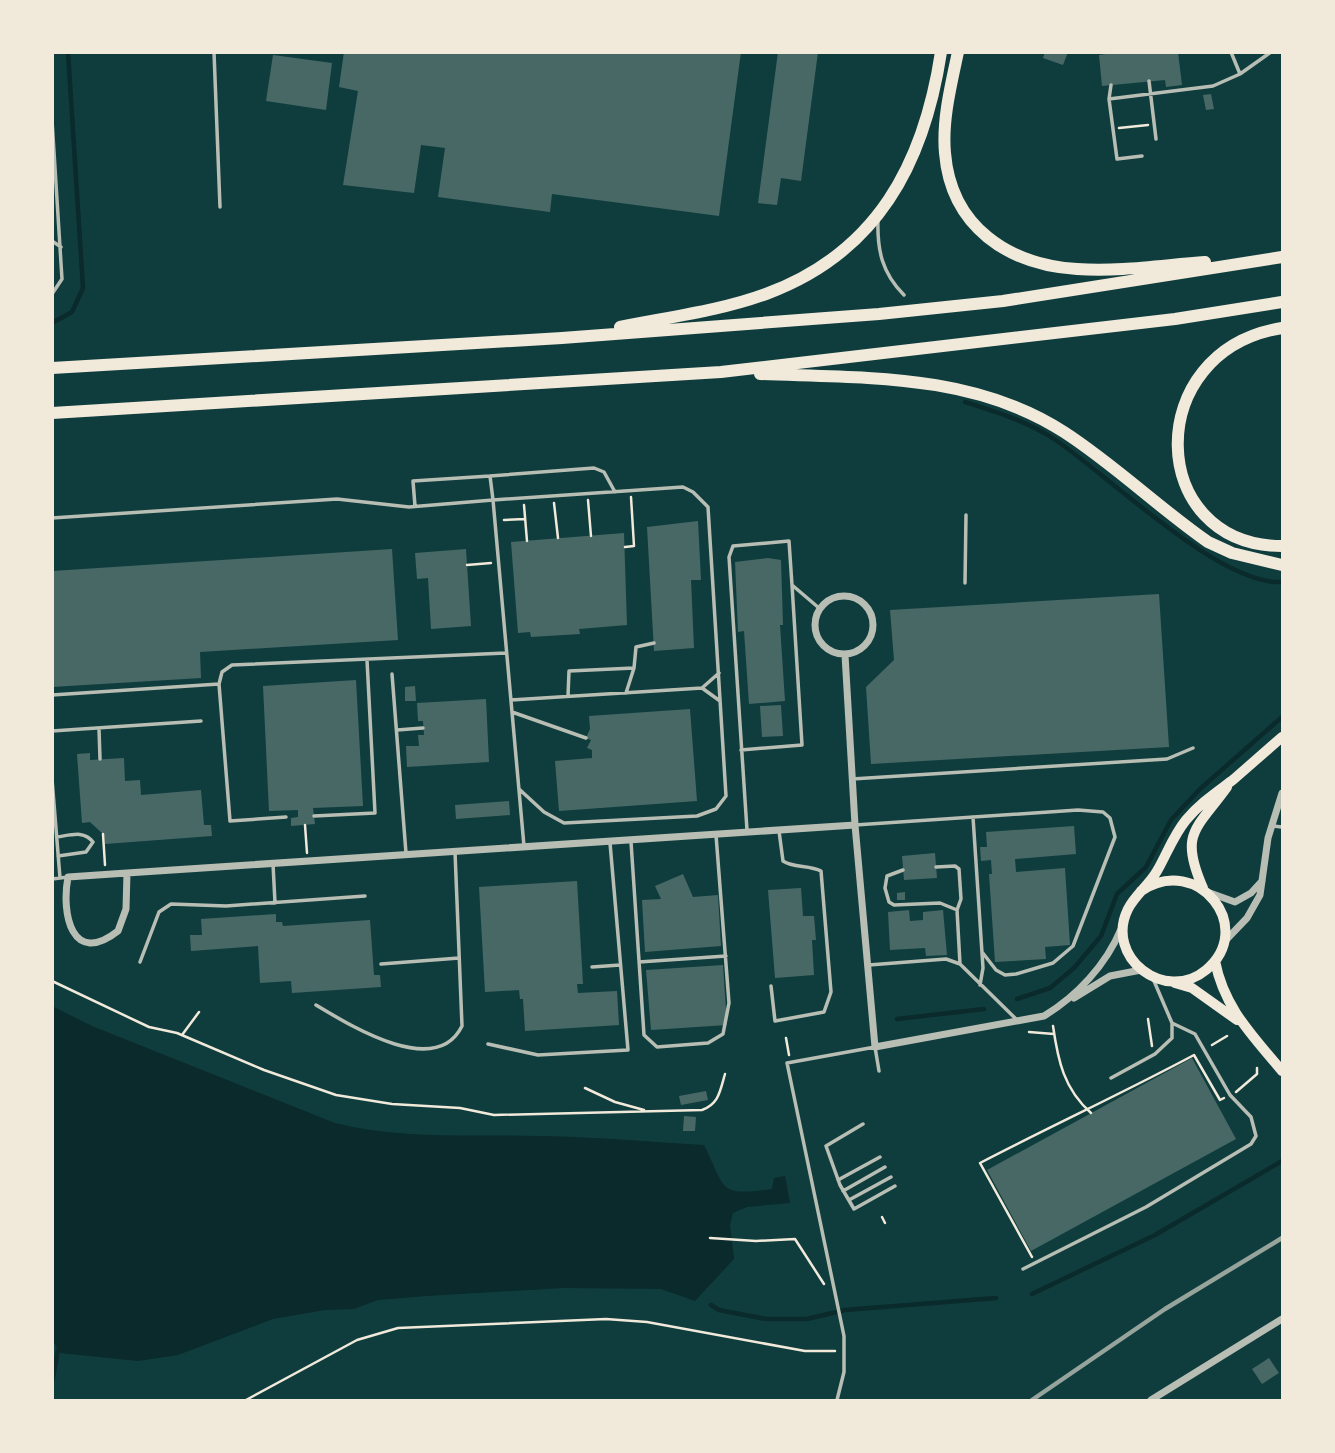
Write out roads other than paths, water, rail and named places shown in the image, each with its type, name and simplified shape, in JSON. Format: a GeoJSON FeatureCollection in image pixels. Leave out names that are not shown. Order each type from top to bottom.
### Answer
{"type":"FeatureCollection","features":[{"type":"Feature","properties":{"kind":"highway"},"geometry":{"type":"LineString","coordinates":[[562,338],[706,310],[765,295],[826,264],[855,242],[878,216],[908,172],[931,107],[941,52]]}},
{"type":"Feature","properties":{"kind":"highway"},"geometry":{"type":"LineString","coordinates":[[958,52],[946,123],[948,173],[970,218],[999,248],[1036,263],[1080,270],[1283,256]]}},
{"type":"Feature","properties":{"kind":"highway"},"geometry":{"type":"LineString","coordinates":[[52,368],[562,338],[879,314],[1003,301],[1283,256]]}},
{"type":"Feature","properties":{"kind":"highway"},"geometry":{"type":"LineString","coordinates":[[52,413],[721,372],[1175,319],[1283,302]]}},
{"type":"Feature","properties":{"kind":"highway"},"geometry":{"type":"LineString","coordinates":[[1283,328],[1243,341],[1204,369],[1184,400],[1177,440],[1186,483],[1209,517],[1248,541],[1283,545]]}},
{"type":"Feature","properties":{"kind":"highway"},"geometry":{"type":"LineString","coordinates":[[721,372],[901,380],[993,398],[1065,432],[1208,542],[1232,553],[1283,565]]}},
{"type":"Feature","properties":{"kind":"main road"},"geometry":{"type":"LineString","coordinates":[[1283,737],[1233,780],[1202,802],[1185,821],[1157,871],[1129,906],[1123,925],[1128,954],[1141,970],[1151,976],[1192,988],[1239,1022],[1283,1071]]}},
{"type":"Feature","properties":{"kind":"main road"},"geometry":{"type":"LineString","coordinates":[[1172,982],[1196,977],[1215,961],[1223,943],[1222,913],[1203,889],[1192,859],[1193,837],[1198,822],[1233,780]]}},
{"type":"Feature","properties":{"kind":"main road"},"geometry":{"type":"LineString","coordinates":[[1141,891],[1167,880],[1186,881],[1203,889]]}},
{"type":"Feature","properties":{"kind":"main road"},"geometry":{"type":"LineString","coordinates":[[1215,961],[1222,990],[1239,1022]]}},
{"type":"Feature","properties":{"kind":"street"},"geometry":{"type":"LineString","coordinates":[[841,595],[854,597],[868,606],[874,621],[871,638],[860,650],[845,655],[832,653],[821,645],[815,634],[814,621],[819,608],[829,599],[841,595]]}},
{"type":"Feature","properties":{"kind":"street"},"geometry":{"type":"LineString","coordinates":[[845,655],[855,825],[875,1047],[1021,1023],[1044,1016],[1111,976],[1141,970]]}},
{"type":"Feature","properties":{"kind":"street"},"geometry":{"type":"LineString","coordinates":[[1223,943],[1256,905],[1271,825],[1283,793]]}},
{"type":"Feature","properties":{"kind":"street"},"geometry":{"type":"LineString","coordinates":[[127,873],[124,920],[118,931],[100,942],[82,939],[68,928],[64,909],[64,878],[127,873],[524,847],[631,842],[855,825]]}},
{"type":"Feature","properties":{"kind":"street"},"geometry":{"type":"LineString","coordinates":[[1203,889],[1226,901],[1235,902],[1251,894],[1262,881]]}},
{"type":"Feature","properties":{"kind":"street"},"geometry":{"type":"LineString","coordinates":[[1065,1004],[1111,954],[1123,925]]}},
{"type":"Feature","properties":{"kind":"street"},"geometry":{"type":"LineString","coordinates":[[1151,1401],[1283,1319]]}},
{"type":"Feature","properties":{"kind":"lane"},"geometry":{"type":"LineString","coordinates":[[214,52],[220,207]]}},
{"type":"Feature","properties":{"kind":"lane"},"geometry":{"type":"LineString","coordinates":[[1231,52],[1240,74]]}},
{"type":"Feature","properties":{"kind":"lane"},"geometry":{"type":"LineString","coordinates":[[1109,99],[1213,86],[1240,74],[1271,52]]}},
{"type":"Feature","properties":{"kind":"lane"},"geometry":{"type":"LineString","coordinates":[[1149,81],[1156,139]]}},
{"type":"Feature","properties":{"kind":"lane"},"geometry":{"type":"LineString","coordinates":[[1111,85],[1109,99],[1116,159],[1142,156]]}},
{"type":"Feature","properties":{"kind":"lane"},"geometry":{"type":"LineString","coordinates":[[52,120],[62,279],[52,294]]}},
{"type":"Feature","properties":{"kind":"lane"},"geometry":{"type":"LineString","coordinates":[[878,216],[881,260],[889,278],[904,295]]}},
{"type":"Feature","properties":{"kind":"lane"},"geometry":{"type":"LineString","coordinates":[[52,241],[61,247]]}},
{"type":"Feature","properties":{"kind":"lane"},"geometry":{"type":"LineString","coordinates":[[415,506],[413,481],[594,468],[604,472],[615,492]]}},
{"type":"Feature","properties":{"kind":"lane"},"geometry":{"type":"LineString","coordinates":[[490,476],[524,847]]}},
{"type":"Feature","properties":{"kind":"lane"},"geometry":{"type":"LineString","coordinates":[[52,518],[337,499],[415,506],[682,487],[702,499],[710,517],[727,788],[722,804],[708,813],[564,823],[544,812],[519,789]]}},
{"type":"Feature","properties":{"kind":"lane"},"geometry":{"type":"LineString","coordinates":[[965,583],[966,515]]}},
{"type":"Feature","properties":{"kind":"lane"},"geometry":{"type":"LineString","coordinates":[[741,750],[802,746],[789,541],[733,546],[729,557],[741,750],[747,832]]}},
{"type":"Feature","properties":{"kind":"lane"},"geometry":{"type":"LineString","coordinates":[[792,584],[819,608]]}},
{"type":"Feature","properties":{"kind":"lane"},"geometry":{"type":"LineString","coordinates":[[626,693],[635,668],[636,647],[654,643]]}},
{"type":"Feature","properties":{"kind":"lane"},"geometry":{"type":"LineString","coordinates":[[286,817],[230,821],[219,684],[222,672],[232,665],[506,653]]}},
{"type":"Feature","properties":{"kind":"lane"},"geometry":{"type":"LineString","coordinates":[[314,816],[374,813],[367,660]]}},
{"type":"Feature","properties":{"kind":"lane"},"geometry":{"type":"LineString","coordinates":[[568,696],[569,671],[635,668]]}},
{"type":"Feature","properties":{"kind":"lane"},"geometry":{"type":"LineString","coordinates":[[511,700],[702,688],[720,672]]}},
{"type":"Feature","properties":{"kind":"lane"},"geometry":{"type":"LineString","coordinates":[[393,674],[406,855]]}},
{"type":"Feature","properties":{"kind":"lane"},"geometry":{"type":"LineString","coordinates":[[52,695],[219,684]]}},
{"type":"Feature","properties":{"kind":"lane"},"geometry":{"type":"LineString","coordinates":[[702,688],[720,701]]}},
{"type":"Feature","properties":{"kind":"lane"},"geometry":{"type":"LineString","coordinates":[[512,712],[586,738]]}},
{"type":"Feature","properties":{"kind":"lane"},"geometry":{"type":"LineString","coordinates":[[52,731],[201,721]]}},
{"type":"Feature","properties":{"kind":"lane"},"geometry":{"type":"LineString","coordinates":[[397,730],[423,728]]}},
{"type":"Feature","properties":{"kind":"lane"},"geometry":{"type":"LineString","coordinates":[[99,729],[100,759]]}},
{"type":"Feature","properties":{"kind":"lane"},"geometry":{"type":"LineString","coordinates":[[852,779],[1167,760],[1193,748]]}},
{"type":"Feature","properties":{"kind":"lane"},"geometry":{"type":"LineString","coordinates":[[52,779],[58,856],[64,878],[52,879]]}},
{"type":"Feature","properties":{"kind":"lane"},"geometry":{"type":"LineString","coordinates":[[855,825],[1093,810],[1110,818],[1115,838],[1080,933],[1064,955],[1040,970],[1005,975],[996,970],[982,952]]}},
{"type":"Feature","properties":{"kind":"lane"},"geometry":{"type":"LineString","coordinates":[[973,817],[982,952],[980,985]]}},
{"type":"Feature","properties":{"kind":"lane"},"geometry":{"type":"LineString","coordinates":[[1271,825],[1283,827]]}},
{"type":"Feature","properties":{"kind":"lane"},"geometry":{"type":"LineString","coordinates":[[771,986],[775,1021],[824,1012],[831,992],[821,871],[808,865],[788,865],[783,861],[779,830]]}},
{"type":"Feature","properties":{"kind":"lane"},"geometry":{"type":"LineString","coordinates":[[57,837],[81,834],[88,835],[93,842],[92,849],[86,852],[58,856]]}},
{"type":"Feature","properties":{"kind":"lane"},"geometry":{"type":"LineString","coordinates":[[631,842],[644,1032],[649,1042],[657,1047],[708,1044],[723,1034],[729,1003],[716,835]]}},
{"type":"Feature","properties":{"kind":"lane"},"geometry":{"type":"LineString","coordinates":[[488,1044],[538,1055],[628,1050],[610,843]]}},
{"type":"Feature","properties":{"kind":"lane"},"geometry":{"type":"LineString","coordinates":[[316,1005],[363,1034],[413,1047],[442,1048],[456,1039],[462,1026],[455,852]]}},
{"type":"Feature","properties":{"kind":"lane"},"geometry":{"type":"LineString","coordinates":[[273,864],[275,903]]}},
{"type":"Feature","properties":{"kind":"lane"},"geometry":{"type":"LineString","coordinates":[[936,867],[956,866],[959,869],[961,899],[957,910],[960,964]]}},
{"type":"Feature","properties":{"kind":"lane"},"geometry":{"type":"LineString","coordinates":[[903,870],[887,876],[885,888],[889,902],[894,905],[940,903],[957,910]]}},
{"type":"Feature","properties":{"kind":"lane"},"geometry":{"type":"LineString","coordinates":[[140,962],[159,912],[164,907],[365,896]]}},
{"type":"Feature","properties":{"kind":"lane"},"geometry":{"type":"LineString","coordinates":[[639,962],[726,956]]}},
{"type":"Feature","properties":{"kind":"lane"},"geometry":{"type":"LineString","coordinates":[[381,964],[459,958]]}},
{"type":"Feature","properties":{"kind":"lane"},"geometry":{"type":"LineString","coordinates":[[866,965],[946,959],[960,964],[1021,1023]]}},
{"type":"Feature","properties":{"kind":"lane"},"geometry":{"type":"LineString","coordinates":[[592,967],[620,965]]}},
{"type":"Feature","properties":{"kind":"lane"},"geometry":{"type":"LineString","coordinates":[[1111,1078],[1166,1045],[1172,1038],[1172,1023],[1160,989],[1151,976]]}},
{"type":"Feature","properties":{"kind":"lane"},"geometry":{"type":"LineString","coordinates":[[1023,1269],[1146,1208],[1244,1150],[1256,1136],[1255,1126],[1230,1095],[1195,1034],[1172,1023]]}},
{"type":"Feature","properties":{"kind":"lane"},"geometry":{"type":"LineString","coordinates":[[838,1401],[846,1351],[787,1063],[875,1047],[879,1071]]}},
{"type":"Feature","properties":{"kind":"lane"},"geometry":{"type":"LineString","coordinates":[[863,1124],[826,1146],[843,1191],[854,1209],[895,1186]]}},
{"type":"Feature","properties":{"kind":"lane"},"geometry":{"type":"LineString","coordinates":[[838,1180],[880,1157]]}},
{"type":"Feature","properties":{"kind":"lane"},"geometry":{"type":"LineString","coordinates":[[843,1191],[886,1167]]}},
{"type":"Feature","properties":{"kind":"lane"},"geometry":{"type":"LineString","coordinates":[[849,1200],[891,1177]]}},
{"type":"Feature","properties":{"kind":"water"},"geometry":{"type":"Polygon","coordinates":[[[52,1006],[92,1026],[335,1123],[413,1134],[563,1137],[704,1145],[726,1187],[741,1192],[772,1189],[774,1178],[785,1176],[790,1203],[747,1207],[733,1213],[730,1225],[734,1259],[695,1301],[661,1289],[563,1288],[378,1300],[354,1309],[325,1310],[273,1319],[178,1355],[138,1361],[60,1353],[52,1339],[52,1006]]]}},
{"type":"Feature","properties":{"kind":"waterway"},"geometry":{"type":"LineString","coordinates":[[52,323],[72,312],[83,288],[68,52]]}},
{"type":"Feature","properties":{"kind":"waterway"},"geometry":{"type":"LineString","coordinates":[[965,402],[1022,422],[1054,439],[1165,525],[1228,566],[1257,578],[1282,582]]}},
{"type":"Feature","properties":{"kind":"waterway"},"geometry":{"type":"LineString","coordinates":[[1017,999],[1050,988],[1074,968],[1101,936],[1117,894],[1146,867],[1171,820],[1200,789],[1282,717]]}},
{"type":"Feature","properties":{"kind":"waterway"},"geometry":{"type":"LineString","coordinates":[[897,1019],[984,1009]]}},
{"type":"Feature","properties":{"kind":"waterway"},"geometry":{"type":"LineString","coordinates":[[1032,1294],[1155,1235],[1282,1161]]}},
{"type":"Feature","properties":{"kind":"waterway"},"geometry":{"type":"LineString","coordinates":[[711,1305],[719,1310],[766,1319],[807,1319],[845,1310],[996,1298]]}},
{"type":"Feature","properties":{"kind":"waterway"},"geometry":{"type":"LineString","coordinates":[[52,1382],[58,1350]]}},
{"type":"Feature","properties":{"kind":"railway"},"geometry":{"type":"LineString","coordinates":[[1032,1400],[1165,1309],[1282,1238]]}}]}
